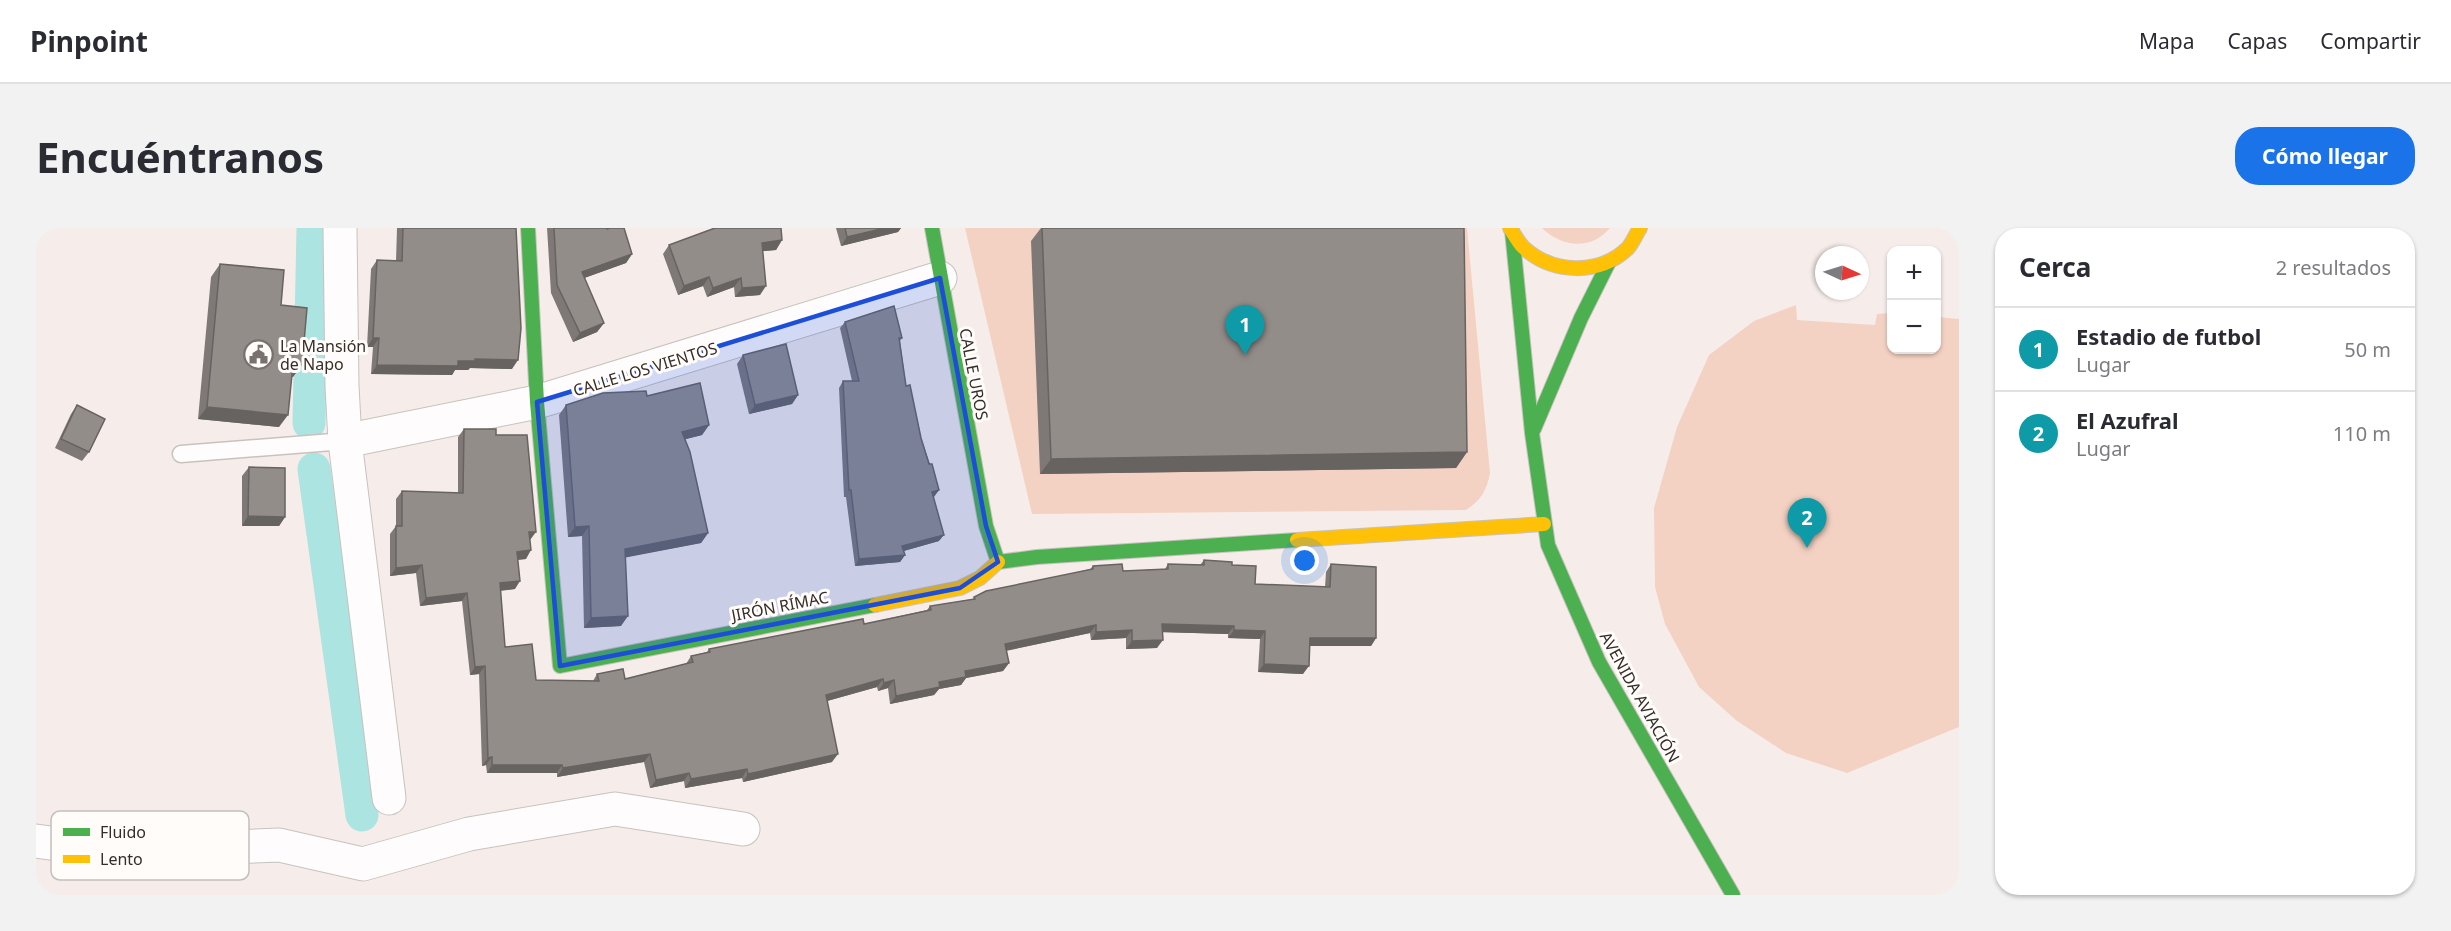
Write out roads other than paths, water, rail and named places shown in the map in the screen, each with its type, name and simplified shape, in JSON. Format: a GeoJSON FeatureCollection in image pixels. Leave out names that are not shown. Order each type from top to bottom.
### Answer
{"type":"FeatureCollection","features":[{"type":"Feature","properties":{"kind":"street"},"geometry":{"type":"LineString","coordinates":[[340,228],[345,441],[388,798]]}},
{"type":"Feature","properties":{"kind":"street"},"geometry":{"type":"LineString","coordinates":[[528,228],[537,402]]}},
{"type":"Feature","properties":{"kind":"street","name":"CALLE UROS"},"geometry":{"type":"LineString","coordinates":[[932,228],[986,526],[998,562]]}},
{"type":"Feature","properties":{"kind":"street"},"geometry":{"type":"LineString","coordinates":[[1511,230],[1525,250],[1543,263],[1565,270],[1587,269],[1609,262],[1624,251],[1638,233],[1651,228]]}},
{"type":"Feature","properties":{"kind":"street","name":"AVENIDA AVIACIÓN"},"geometry":{"type":"LineString","coordinates":[[1511,230],[1532,434],[1548,545],[1599,662],[1733,895]]}},
{"type":"Feature","properties":{"kind":"street"},"geometry":{"type":"LineString","coordinates":[[1532,434],[1573,337],[1609,262]]}},
{"type":"Feature","properties":{"kind":"street","name":"CALLE LOS VIENTOS"},"geometry":{"type":"LineString","coordinates":[[345,441],[537,402],[940,278]]}},
{"type":"Feature","properties":{"kind":"street","name":"JIRÓN RÍMAC"},"geometry":{"type":"LineString","coordinates":[[537,402],[560,666],[960,588],[980,578],[998,562]]}},
{"type":"Feature","properties":{"kind":"street"},"geometry":{"type":"LineString","coordinates":[[998,562],[1036,557],[1544,524]]}},
{"type":"Feature","properties":{"kind":"street"},"geometry":{"type":"LineString","coordinates":[[249,847],[279,846],[363,864],[469,834],[615,809],[744,829]]}},
{"type":"Feature","properties":{"kind":"street"},"geometry":{"type":"LineString","coordinates":[[36,840],[51,842]]}},
{"type":"Feature","properties":{"kind":"lane"},"geometry":{"type":"LineString","coordinates":[[181,454],[345,441]]}},
{"type":"Feature","properties":{"kind":"waterway"},"geometry":{"type":"LineString","coordinates":[[309,423],[313,228]]}},
{"type":"Feature","properties":{"kind":"waterway"},"geometry":{"type":"LineString","coordinates":[[314,469],[362,815]]}},
{"type":"Feature","properties":{"kind":"place","name":"La Mansión de Napo"},"geometry":{"type":"Point","coordinates":[259,355]}},
{"type":"Feature","properties":{"kind":"place","name":"Estadio de futbol"},"geometry":{"type":"Point","coordinates":[1245,355]}},
{"type":"Feature","properties":{"kind":"place","name":"El Azufral"},"geometry":{"type":"Point","coordinates":[1807,548]}}]}
